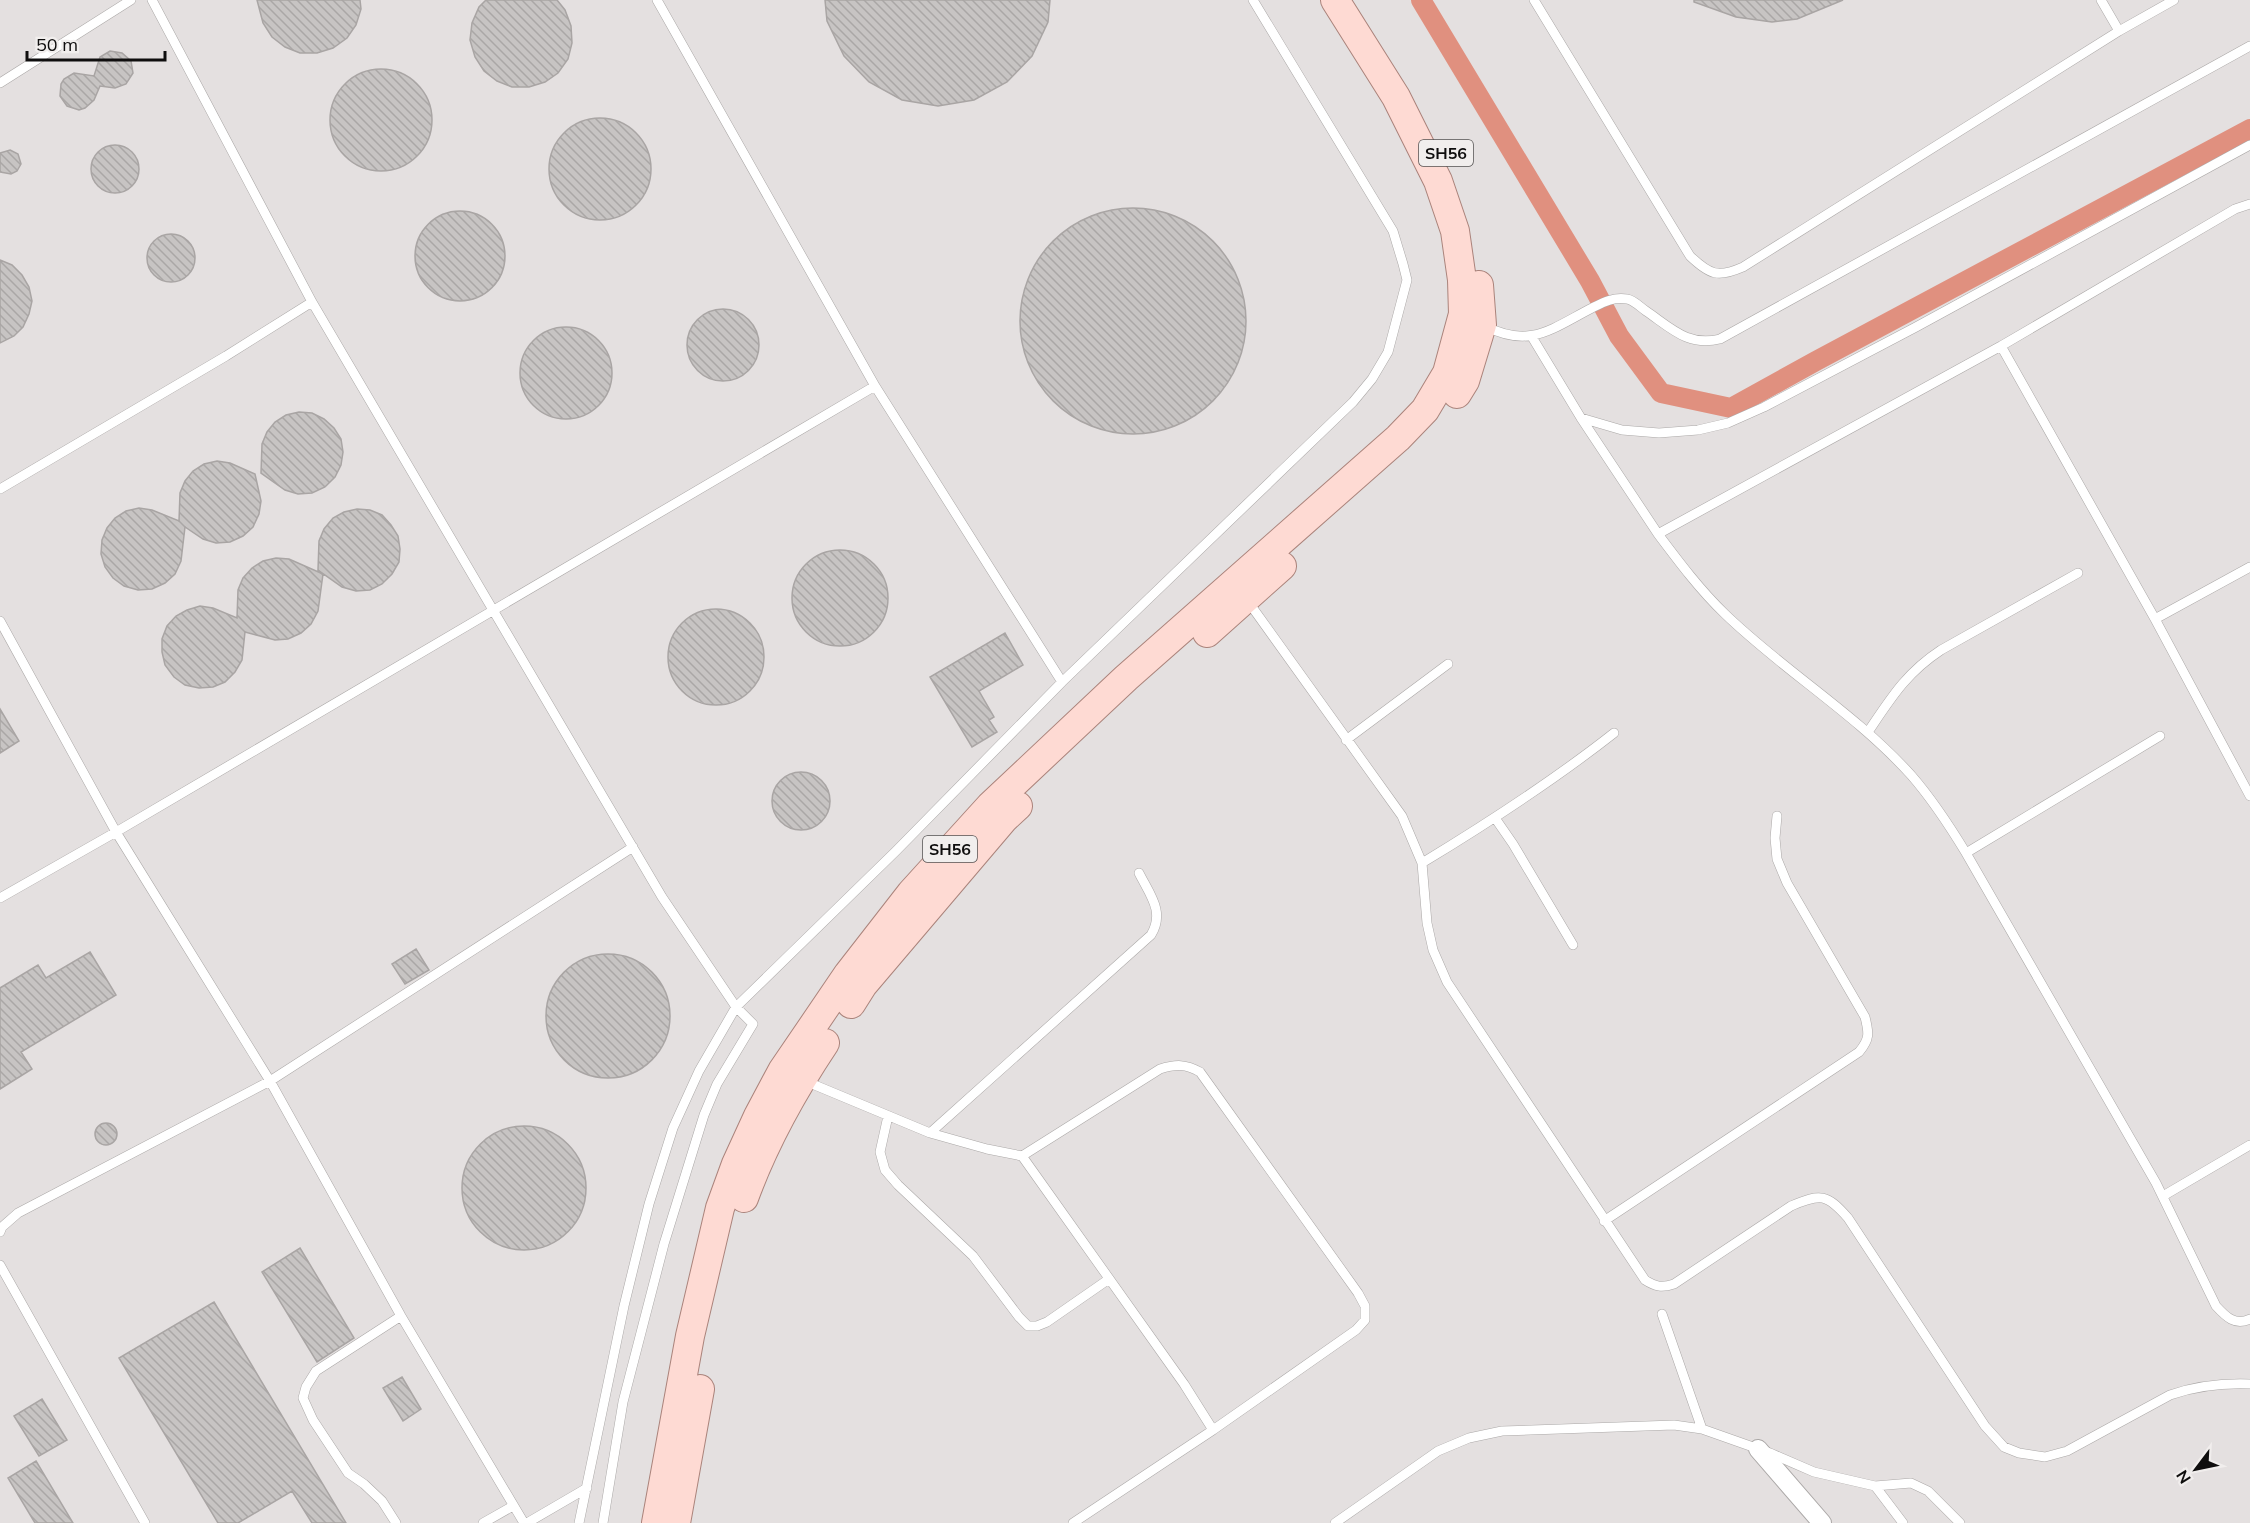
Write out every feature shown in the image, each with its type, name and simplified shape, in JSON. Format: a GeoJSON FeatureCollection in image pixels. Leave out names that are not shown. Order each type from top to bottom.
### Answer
{"type":"FeatureCollection","features":[{"type":"Feature","properties":{"kind":"main road","name":"SH56"},"geometry":{"type":"LineString","coordinates":[[656,1523],[690,1336],[720,1208],[736,1164],[782,1071],[848,974],[911,893],[990,806],[1126,678],[1398,438],[1425,410],[1447,373],[1472,319],[1462,280],[1455,231],[1438,181],[1396,97],[1335,0]]}},
{"type":"Feature","properties":{"kind":"main road","name":"SH56"},"geometry":{"type":"LineString","coordinates":[[676,1523],[709,1340],[738,1213],[753,1172],[800,1080],[863,986],[1004,819],[1139,693],[1412,452],[1441,422],[1465,381],[1472,319],[1474,228],[1456,174],[1413,87],[1358,0]]}},
{"type":"Feature","properties":{"kind":"street"},"geometry":{"type":"LineString","coordinates":[[1758,1449],[1822,1523]]}},
{"type":"Feature","properties":{"kind":"lane"},"geometry":{"type":"LineString","coordinates":[[0,83],[131,0]]}},
{"type":"Feature","properties":{"kind":"lane"},"geometry":{"type":"LineString","coordinates":[[152,0],[312,302],[662,897],[736,1007],[753,1024],[717,1084],[704,1115],[664,1244],[623,1402],[603,1523]]}},
{"type":"Feature","properties":{"kind":"lane"},"geometry":{"type":"LineString","coordinates":[[657,0],[875,386],[1062,682]]}},
{"type":"Feature","properties":{"kind":"lane"},"geometry":{"type":"LineString","coordinates":[[579,1523],[624,1306],[649,1204],[673,1128],[699,1071],[736,1007],[1062,682],[1353,402],[1372,379],[1388,352],[1407,280],[1393,231],[1254,0]]}},
{"type":"Feature","properties":{"kind":"lane"},"geometry":{"type":"LineString","coordinates":[[1534,0],[1690,256],[1705,270],[1726,275],[1743,267],[2119,31],[2174,0]]}},
{"type":"Feature","properties":{"kind":"lane"},"geometry":{"type":"LineString","coordinates":[[2101,0],[2119,31]]}},
{"type":"Feature","properties":{"kind":"lane"},"geometry":{"type":"LineString","coordinates":[[1472,319],[1508,336],[1532,337],[1613,298],[1629,299],[1689,340],[1705,342],[1720,339],[2250,46]]}},
{"type":"Feature","properties":{"kind":"lane"},"geometry":{"type":"LineString","coordinates":[[1581,418],[1622,430],[1659,433],[1698,430],[1728,423],[1764,407],[1916,327],[2250,145]]}},
{"type":"Feature","properties":{"kind":"lane"},"geometry":{"type":"LineString","coordinates":[[1658,534],[2001,346],[2235,209],[2250,204]]}},
{"type":"Feature","properties":{"kind":"lane"},"geometry":{"type":"LineString","coordinates":[[0,489],[226,356],[312,302]]}},
{"type":"Feature","properties":{"kind":"lane"},"geometry":{"type":"LineString","coordinates":[[1532,337],[1581,418],[1658,534],[1695,583],[1726,615],[1868,732],[1910,774],[1939,809],[1966,852],[2163,1196],[2216,1306],[2234,1322],[2246,1322],[2250,1319]]}},
{"type":"Feature","properties":{"kind":"lane"},"geometry":{"type":"LineString","coordinates":[[2001,346],[2155,619],[2250,796]]}},
{"type":"Feature","properties":{"kind":"lane"},"geometry":{"type":"LineString","coordinates":[[0,898],[875,386]]}},
{"type":"Feature","properties":{"kind":"lane"},"geometry":{"type":"LineString","coordinates":[[2155,619],[2250,567]]}},
{"type":"Feature","properties":{"kind":"lane"},"geometry":{"type":"LineString","coordinates":[[1868,732],[1903,681],[1921,663],[2078,573]]}},
{"type":"Feature","properties":{"kind":"lane"},"geometry":{"type":"LineString","coordinates":[[1246,598],[1402,816],[1422,863],[1422,884],[1432,950],[1447,982],[1645,1280],[1654,1287],[1674,1284],[1791,1206],[1809,1198],[1822,1197],[1833,1201],[1848,1218],[1985,1426],[2004,1447],[2019,1454],[2045,1457],[2067,1451],[2170,1395],[2188,1389],[2250,1384]]}},
{"type":"Feature","properties":{"kind":"lane"},"geometry":{"type":"LineString","coordinates":[[0,621],[116,832],[270,1081],[401,1316],[513,1506],[525,1523],[587,1488]]}},
{"type":"Feature","properties":{"kind":"lane"},"geometry":{"type":"LineString","coordinates":[[1346,740],[1448,664]]}},
{"type":"Feature","properties":{"kind":"lane"},"geometry":{"type":"LineString","coordinates":[[1422,863],[1496,818],[1566,770],[1614,733]]}},
{"type":"Feature","properties":{"kind":"lane"},"geometry":{"type":"LineString","coordinates":[[1966,852],[2160,736]]}},
{"type":"Feature","properties":{"kind":"lane"},"geometry":{"type":"LineString","coordinates":[[1604,1221],[1859,1052],[1867,1042],[1869,1033],[1865,1017],[1786,883],[1777,858],[1775,838],[1777,816]]}},
{"type":"Feature","properties":{"kind":"lane"},"geometry":{"type":"LineString","coordinates":[[1496,818],[1574,945]]}},
{"type":"Feature","properties":{"kind":"lane"},"geometry":{"type":"LineString","coordinates":[[0,1232],[2,1227],[18,1213],[270,1081],[633,847]]}},
{"type":"Feature","properties":{"kind":"lane"},"geometry":{"type":"LineString","coordinates":[[930,1133],[1151,935],[1158,919],[1156,906],[1139,873]]}},
{"type":"Feature","properties":{"kind":"lane"},"geometry":{"type":"LineString","coordinates":[[1022,1156],[1160,1069],[1172,1065],[1188,1065],[1200,1072],[1365,1306],[1365,1320],[1356,1330],[1213,1430],[1073,1523]]}},
{"type":"Feature","properties":{"kind":"lane"},"geometry":{"type":"LineString","coordinates":[[800,1080],[930,1133],[1022,1156],[1184,1384],[1213,1430]]}},
{"type":"Feature","properties":{"kind":"lane"},"geometry":{"type":"LineString","coordinates":[[888,1116],[880,1152],[885,1170],[973,1256],[1018,1317],[1028,1326],[1037,1326],[1047,1322],[1109,1279]]}},
{"type":"Feature","properties":{"kind":"lane"},"geometry":{"type":"LineString","coordinates":[[2163,1196],[2250,1145]]}},
{"type":"Feature","properties":{"kind":"lane"},"geometry":{"type":"LineString","coordinates":[[0,1265],[145,1523]]}},
{"type":"Feature","properties":{"kind":"lane"},"geometry":{"type":"LineString","coordinates":[[1662,1314],[1702,1429]]}},
{"type":"Feature","properties":{"kind":"lane"},"geometry":{"type":"LineString","coordinates":[[396,1523],[382,1501],[348,1473],[313,1420],[303,1398],[306,1387],[316,1371],[401,1316]]}},
{"type":"Feature","properties":{"kind":"lane"},"geometry":{"type":"LineString","coordinates":[[1335,1523],[1438,1451],[1469,1438],[1502,1431],[1674,1425],[1702,1429],[1814,1472],[1875,1486],[1911,1483],[1928,1491],[1960,1523]]}},
{"type":"Feature","properties":{"kind":"lane"},"geometry":{"type":"LineString","coordinates":[[1875,1486],[1903,1523]]}},
{"type":"Feature","properties":{"kind":"lane"},"geometry":{"type":"LineString","coordinates":[[483,1523],[513,1506]]}},
{"type":"Feature","properties":{"kind":"building"},"geometry":{"type":"Polygon","coordinates":[[[257,0],[360,0],[361,9],[356,25],[347,38],[333,48],[317,53],[300,53],[285,47],[272,37],[263,23],[257,0]]]}},
{"type":"Feature","properties":{"kind":"building"},"geometry":{"type":"Polygon","coordinates":[[[486,0],[557,0],[565,10],[571,26],[572,43],[568,59],[558,73],[545,82],[529,87],[512,87],[497,81],[484,71],[475,57],[470,40],[472,23],[479,7],[486,0]]]}},
{"type":"Feature","properties":{"kind":"building"},"geometry":{"type":"Polygon","coordinates":[[[825,0],[1050,0],[1048,22],[1032,56],[1007,82],[974,100],[938,106],[902,100],[869,82],[844,56],[827,21],[825,0]]]}},
{"type":"Feature","properties":{"kind":"building"},"geometry":{"type":"Polygon","coordinates":[[[1694,0],[1843,0],[1797,19],[1772,22],[1736,17],[1694,2],[1694,0]]]}},
{"type":"Feature","properties":{"kind":"building"},"geometry":{"type":"Polygon","coordinates":[[[110,51],[122,53],[131,61],[133,73],[126,84],[115,88],[100,86],[94,100],[85,108],[79,110],[67,106],[60,96],[64,79],[74,73],[94,76],[100,57],[110,51]]]}},
{"type":"Feature","properties":{"kind":"building"},"geometry":{"type":"Polygon","coordinates":[[[381,69],[400,73],[417,84],[428,101],[432,120],[428,139],[417,156],[400,167],[381,171],[362,167],[345,156],[334,139],[330,120],[334,101],[345,84],[362,73],[381,69]]]}},
{"type":"Feature","properties":{"kind":"building"},"geometry":{"type":"Polygon","coordinates":[[[600,118],[619,122],[636,133],[647,150],[651,169],[647,188],[636,205],[619,216],[600,220],[581,216],[564,205],[553,188],[549,169],[553,150],[564,133],[581,122],[600,118]]]}},
{"type":"Feature","properties":{"kind":"building"},"geometry":{"type":"Polygon","coordinates":[[[110,145],[120,145],[132,152],[139,164],[139,174],[132,186],[120,193],[110,193],[95,182],[91,174],[91,164],[102,149],[110,145]]]}},
{"type":"Feature","properties":{"kind":"building"},"geometry":{"type":"Polygon","coordinates":[[[10,150],[18,154],[21,164],[17,171],[11,174],[0,172],[0,153],[10,150]]]}},
{"type":"Feature","properties":{"kind":"building"},"geometry":{"type":"Polygon","coordinates":[[[1122,208],[1144,208],[1176,216],[1186,221],[1205,233],[1221,249],[1238,278],[1244,299],[1246,321],[1244,343],[1238,364],[1221,393],[1205,409],[1176,426],[1144,434],[1122,434],[1090,426],[1080,421],[1061,409],[1045,393],[1028,364],[1020,332],[1020,310],[1028,278],[1033,268],[1045,249],[1061,233],[1090,216],[1122,208]]]}},
{"type":"Feature","properties":{"kind":"building"},"geometry":{"type":"Polygon","coordinates":[[[460,211],[477,215],[492,224],[501,239],[505,256],[501,273],[492,288],[477,297],[460,301],[443,297],[428,288],[419,273],[415,256],[419,239],[428,224],[443,215],[460,211]]]}},
{"type":"Feature","properties":{"kind":"building"},"geometry":{"type":"Polygon","coordinates":[[[166,234],[176,234],[188,241],[195,253],[195,263],[188,275],[176,282],[166,282],[151,271],[147,263],[147,253],[158,238],[166,234]]]}},
{"type":"Feature","properties":{"kind":"building"},"geometry":{"type":"Polygon","coordinates":[[[0,260],[12,265],[22,275],[29,287],[32,301],[23,327],[14,336],[0,343],[0,260]]]}},
{"type":"Feature","properties":{"kind":"building"},"geometry":{"type":"Polygon","coordinates":[[[716,309],[730,309],[749,319],[759,338],[759,352],[749,371],[730,381],[716,381],[697,371],[687,352],[687,338],[697,319],[716,309]]]}},
{"type":"Feature","properties":{"kind":"building"},"geometry":{"type":"Polygon","coordinates":[[[566,327],[584,330],[599,340],[609,355],[612,373],[609,391],[599,406],[584,416],[566,419],[548,416],[533,406],[523,391],[520,373],[523,355],[533,340],[548,330],[566,327]]]}},
{"type":"Feature","properties":{"kind":"building"},"geometry":{"type":"Polygon","coordinates":[[[299,412],[312,413],[324,419],[341,439],[343,452],[341,465],[335,477],[325,487],[312,493],[298,494],[285,490],[261,473],[262,444],[267,432],[275,422],[286,415],[299,412]]]}},
{"type":"Feature","properties":{"kind":"building"},"geometry":{"type":"Polygon","coordinates":[[[217,461],[230,463],[255,474],[261,501],[259,514],[253,527],[243,536],[230,542],[216,543],[203,539],[185,527],[181,561],[175,574],[165,583],[152,589],[138,590],[124,586],[113,578],[105,567],[101,554],[102,540],[107,528],[115,518],[126,511],[139,508],[152,510],[179,521],[180,493],[185,481],[193,471],[204,464],[217,461]]]}},
{"type":"Feature","properties":{"kind":"building"},"geometry":{"type":"Polygon","coordinates":[[[357,509],[370,510],[382,515],[398,536],[399,562],[382,584],[370,590],[356,591],[342,587],[318,570],[319,541],[324,529],[333,518],[357,509]]]}},
{"type":"Feature","properties":{"kind":"building"},"geometry":{"type":"Polygon","coordinates":[[[840,550],[858,554],[874,564],[884,580],[888,598],[884,616],[874,632],[858,642],[840,646],[822,642],[806,632],[796,616],[792,598],[796,580],[806,564],[822,554],[840,550]]]}},
{"type":"Feature","properties":{"kind":"building"},"geometry":{"type":"Polygon","coordinates":[[[276,558],[289,559],[323,574],[318,611],[311,624],[301,633],[288,639],[275,640],[245,632],[242,660],[225,682],[213,687],[199,688],[185,685],[174,677],[165,665],[162,652],[162,639],[167,626],[176,616],[200,606],[213,608],[237,618],[238,590],[243,578],[263,561],[276,558]]]}},
{"type":"Feature","properties":{"kind":"building"},"geometry":{"type":"Polygon","coordinates":[[[716,609],[734,613],[750,623],[760,639],[764,657],[760,675],[750,691],[734,701],[716,705],[698,701],[682,691],[672,675],[668,657],[672,639],[682,623],[698,613],[716,609]]]}},
{"type":"Feature","properties":{"kind":"building"},"geometry":{"type":"Polygon","coordinates":[[[1005,633],[1023,665],[979,691],[994,717],[989,720],[997,732],[972,747],[930,677],[1005,633]]]}},
{"type":"Feature","properties":{"kind":"building"},"geometry":{"type":"Polygon","coordinates":[[[0,709],[19,741],[0,753],[0,709]]]}},
{"type":"Feature","properties":{"kind":"building"},"geometry":{"type":"Polygon","coordinates":[[[795,772],[807,772],[822,780],[830,795],[830,807],[822,822],[807,830],[795,830],[780,822],[772,807],[772,795],[780,780],[795,772]]]}},
{"type":"Feature","properties":{"kind":"building"},"geometry":{"type":"Polygon","coordinates":[[[416,949],[429,970],[405,984],[392,964],[416,949]]]}},
{"type":"Feature","properties":{"kind":"building"},"geometry":{"type":"Polygon","coordinates":[[[90,952],[116,995],[21,1052],[32,1069],[0,1089],[0,988],[38,965],[46,978],[90,952]]]}},
{"type":"Feature","properties":{"kind":"building"},"geometry":{"type":"Polygon","coordinates":[[[608,954],[632,958],[652,972],[666,992],[670,1016],[666,1040],[652,1060],[632,1074],[608,1078],[584,1074],[564,1060],[550,1040],[546,1016],[550,992],[564,972],[584,958],[608,954]]]}},
{"type":"Feature","properties":{"kind":"building"},"geometry":{"type":"Polygon","coordinates":[[[106,1123],[114,1126],[117,1134],[114,1142],[106,1145],[98,1142],[95,1134],[98,1126],[106,1123]]]}},
{"type":"Feature","properties":{"kind":"building"},"geometry":{"type":"Polygon","coordinates":[[[524,1126],[548,1131],[559,1136],[568,1144],[576,1153],[581,1164],[586,1188],[581,1212],[576,1223],[568,1232],[559,1240],[548,1245],[524,1250],[500,1245],[489,1240],[480,1232],[472,1223],[467,1212],[462,1188],[467,1164],[472,1153],[480,1144],[489,1136],[500,1131],[524,1126]]]}},
{"type":"Feature","properties":{"kind":"building"},"geometry":{"type":"Polygon","coordinates":[[[300,1248],[354,1338],[317,1362],[262,1272],[300,1248]]]}},
{"type":"Feature","properties":{"kind":"building"},"geometry":{"type":"Polygon","coordinates":[[[214,1302],[346,1523],[312,1523],[292,1491],[238,1523],[218,1523],[119,1358],[214,1302]]]}},
{"type":"Feature","properties":{"kind":"building"},"geometry":{"type":"Polygon","coordinates":[[[402,1377],[421,1409],[403,1421],[383,1388],[402,1377]]]}},
{"type":"Feature","properties":{"kind":"building"},"geometry":{"type":"Polygon","coordinates":[[[42,1399],[67,1440],[39,1456],[14,1416],[42,1399]]]}},
{"type":"Feature","properties":{"kind":"building"},"geometry":{"type":"Polygon","coordinates":[[[36,1461],[73,1523],[35,1523],[8,1478],[36,1461]]]}},
{"type":"Feature","properties":{"kind":"waterway"},"geometry":{"type":"LineString","coordinates":[[1421,0],[1590,281],[1619,336],[1661,393],[1731,408],[2250,129]]}}]}
